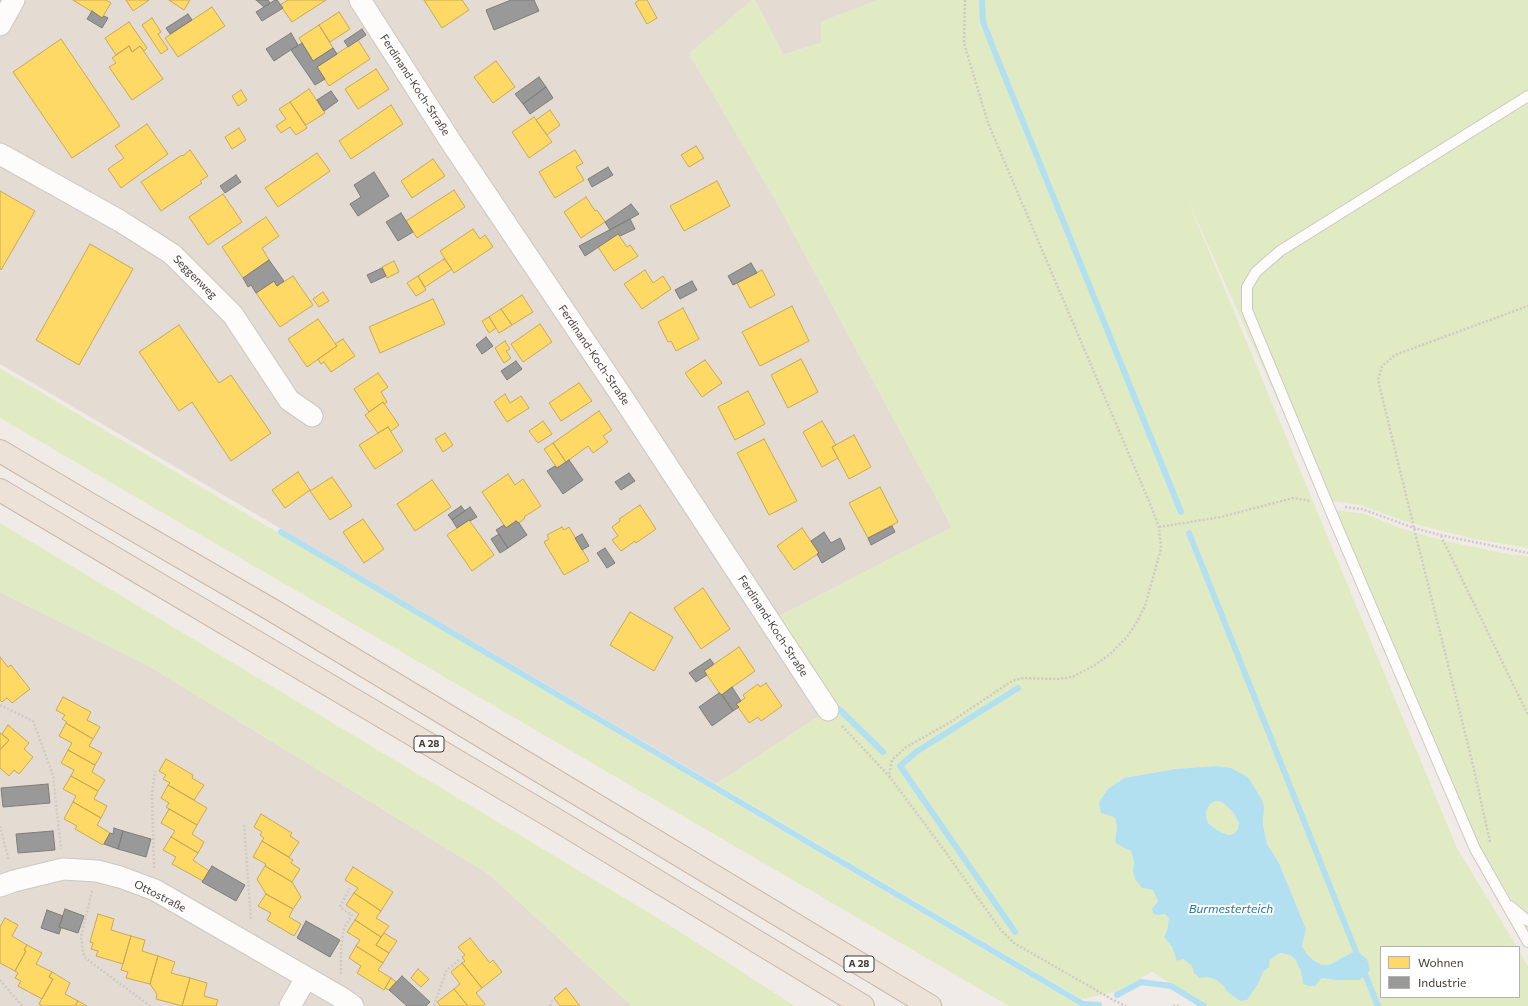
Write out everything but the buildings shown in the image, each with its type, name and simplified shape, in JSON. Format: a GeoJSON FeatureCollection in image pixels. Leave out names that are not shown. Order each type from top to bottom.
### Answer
{"type":"FeatureCollection","features":[{"type":"Feature","properties":{"kind":"highway","name":"A 28"},"geometry":{"type":"LineString","coordinates":[[0,451],[272,610],[930,1006]]}},
{"type":"Feature","properties":{"kind":"highway","name":"A 28"},"geometry":{"type":"LineString","coordinates":[[0,490],[553,818],[863,1006]]}},
{"type":"Feature","properties":{"kind":"street"},"geometry":{"type":"LineString","coordinates":[[0,25],[14,0]]}},
{"type":"Feature","properties":{"kind":"street","name":"Ferdinand-Koch-Straße"},"geometry":{"type":"LineString","coordinates":[[360,0],[451,142],[621,395],[828,710]]}},
{"type":"Feature","properties":{"kind":"street","name":"Seggenweg"},"geometry":{"type":"LineString","coordinates":[[0,154],[120,221],[172,254],[233,316],[289,400],[312,416]]}},
{"type":"Feature","properties":{"kind":"street","name":"Ottostraße"},"geometry":{"type":"LineString","coordinates":[[7,883],[63,869],[97,871],[120,877],[154,890],[348,1002]]}},
{"type":"Feature","properties":{"kind":"street"},"geometry":{"type":"LineString","coordinates":[[290,1006],[306,978]]}},
{"type":"Feature","properties":{"kind":"lane"},"geometry":{"type":"LineString","coordinates":[[1528,96],[1280,251],[1256,272],[1247,286],[1247,310],[1328,505],[1475,849],[1503,901],[1528,942]]}},
{"type":"Feature","properties":{"kind":"lane"},"geometry":{"type":"LineString","coordinates":[[1503,901],[1528,921]]}},
{"type":"Feature","properties":{"kind":"path"},"geometry":{"type":"LineString","coordinates":[[889,776],[892,760],[906,747],[949,723],[1012,681],[1023,678],[1058,679],[1072,677],[1095,665],[1110,654],[1127,637],[1145,606],[1161,549],[1159,527],[988,123],[964,43],[965,0]]}},
{"type":"Feature","properties":{"kind":"path"},"geometry":{"type":"LineString","coordinates":[[1492,848],[1378,380],[1382,366],[1394,355],[1528,306]]}},
{"type":"Feature","properties":{"kind":"path"},"geometry":{"type":"LineString","coordinates":[[1159,527],[1221,517],[1293,498]]}},
{"type":"Feature","properties":{"kind":"path"},"geometry":{"type":"LineString","coordinates":[[1328,505],[1362,508],[1414,528],[1440,535],[1528,553]]}},
{"type":"Feature","properties":{"kind":"path"},"geometry":{"type":"LineString","coordinates":[[1440,535],[1528,715]]}},
{"type":"Feature","properties":{"kind":"path"},"geometry":{"type":"LineString","coordinates":[[0,705],[33,721],[53,775],[63,869]]}},
{"type":"Feature","properties":{"kind":"path"},"geometry":{"type":"LineString","coordinates":[[828,710],[889,776],[942,847],[1000,929],[1014,942],[1126,1006]]}},
{"type":"Feature","properties":{"kind":"path"},"geometry":{"type":"LineString","coordinates":[[154,890],[152,794],[155,771]]}},
{"type":"Feature","properties":{"kind":"path"},"geometry":{"type":"LineString","coordinates":[[244,825],[253,947]]}},
{"type":"Feature","properties":{"kind":"path"},"geometry":{"type":"LineString","coordinates":[[0,826],[7,883]]}},
{"type":"Feature","properties":{"kind":"path"},"geometry":{"type":"LineString","coordinates":[[97,871],[81,937],[84,957],[150,1006]]}},
{"type":"Feature","properties":{"kind":"path"},"geometry":{"type":"LineString","coordinates":[[348,1002],[340,948],[344,928],[352,915],[340,907],[350,888]]}},
{"type":"Feature","properties":{"kind":"path"},"geometry":{"type":"LineString","coordinates":[[434,1006],[446,971],[459,960]]}},
{"type":"Feature","properties":{"kind":"path"},"geometry":{"type":"LineString","coordinates":[[0,980],[22,1006]]}},
{"type":"Feature","properties":{"kind":"path"},"geometry":{"type":"LineString","coordinates":[[550,1006],[552,1000]]}},
{"type":"Feature","properties":{"kind":"path"},"geometry":{"type":"LineString","coordinates":[[1173,1006],[1180,1006]]}},
{"type":"Feature","properties":{"kind":"shaded area"},"geometry":{"type":"Polygon","coordinates":[[[0,0],[752,0],[690,54],[780,208],[952,527],[770,621],[828,710],[716,784],[0,364],[0,0]]]}},
{"type":"Feature","properties":{"kind":"shaded area"},"geometry":{"type":"Polygon","coordinates":[[[755,0],[878,0],[821,22],[821,43],[783,55],[755,0]]]}},
{"type":"Feature","properties":{"kind":"shaded area"},"geometry":{"type":"Polygon","coordinates":[[[0,592],[149,666],[490,875],[632,1006],[0,1006],[0,592]]]}},
{"type":"Feature","properties":{"kind":"green space"},"geometry":{"type":"Polygon","coordinates":[[[752,0],[755,0],[784,55],[821,43],[821,22],[878,0],[1528,0],[1528,548],[1474,539],[1407,522],[1360,505],[1331,501],[1335,510],[1365,514],[1400,528],[1445,541],[1512,555],[1528,556],[1528,925],[1478,847],[1186,196],[1457,848],[1516,946],[1380,946],[1380,998],[1520,998],[1520,953],[1528,966],[1528,1006],[1209,1006],[1152,972],[1116,992],[1081,999],[716,784],[828,710],[770,621],[952,527],[780,208],[689,54],[752,0]],[[1216,766],[1174,769],[1124,778],[1118,781],[1109,815],[1114,817],[1116,821],[1117,828],[1115,841],[1117,844],[1131,851],[1134,862],[1133,871],[1142,888],[1153,890],[1159,901],[1153,909],[1161,914],[1166,914],[1170,918],[1164,937],[1172,947],[1177,961],[1183,959],[1209,977],[1216,980],[1224,986],[1226,991],[1240,1001],[1251,995],[1263,972],[1269,967],[1270,960],[1280,953],[1290,955],[1295,959],[1301,972],[1301,977],[1315,986],[1322,978],[1335,980],[1359,980],[1370,970],[1367,959],[1351,953],[1329,965],[1322,965],[1313,960],[1302,946],[1306,929],[1279,863],[1267,844],[1263,824],[1264,806],[1261,798],[1248,777],[1231,768],[1216,766]]]}},
{"type":"Feature","properties":{"kind":"green space"},"geometry":{"type":"Polygon","coordinates":[[[0,368],[1080,1006],[1009,1006],[0,418],[0,368]]]}},
{"type":"Feature","properties":{"kind":"green space"},"geometry":{"type":"Polygon","coordinates":[[[0,523],[666,923],[795,1006],[632,1006],[490,875],[149,666],[0,592],[0,523]]]}},
{"type":"Feature","properties":{"kind":"green space"},"geometry":{"type":"Polygon","coordinates":[[[1215,801],[1222,802],[1233,812],[1239,823],[1238,829],[1235,833],[1230,835],[1225,834],[1208,823],[1206,811],[1210,804],[1215,801]]]}},
{"type":"Feature","properties":{"kind":"water","name":"Burmesterteich"},"geometry":{"type":"Polygon","coordinates":[[[1216,766],[1231,768],[1248,777],[1261,798],[1264,806],[1263,824],[1267,844],[1279,863],[1306,929],[1302,946],[1313,960],[1322,965],[1329,965],[1351,953],[1358,952],[1367,959],[1369,965],[1370,970],[1365,976],[1359,980],[1335,980],[1322,978],[1315,986],[1309,986],[1303,984],[1301,972],[1295,959],[1290,955],[1280,953],[1270,960],[1269,967],[1263,972],[1258,984],[1247,1000],[1240,1001],[1226,991],[1224,986],[1216,980],[1209,977],[1200,978],[1194,973],[1192,966],[1183,959],[1177,961],[1172,947],[1164,937],[1167,931],[1169,918],[1165,914],[1156,915],[1153,913],[1152,909],[1158,901],[1153,890],[1142,888],[1135,879],[1133,871],[1134,862],[1131,851],[1117,844],[1115,841],[1117,828],[1116,821],[1114,817],[1101,813],[1099,802],[1108,789],[1124,778],[1175,769],[1216,766]],[[1215,801],[1210,804],[1206,811],[1206,817],[1208,823],[1217,830],[1230,835],[1235,833],[1238,829],[1239,823],[1233,812],[1222,802],[1215,801]]]}},
{"type":"Feature","properties":{"kind":"waterway"},"geometry":{"type":"LineString","coordinates":[[982,0],[983,22],[1181,512]]}},
{"type":"Feature","properties":{"kind":"waterway"},"geometry":{"type":"LineString","coordinates":[[281,532],[1083,1004],[1099,1005]]}},
{"type":"Feature","properties":{"kind":"waterway"},"geometry":{"type":"LineString","coordinates":[[1189,533],[1359,959]]}},
{"type":"Feature","properties":{"kind":"waterway"},"geometry":{"type":"LineString","coordinates":[[1015,932],[900,766],[916,752],[1018,688]]}},
{"type":"Feature","properties":{"kind":"waterway"},"geometry":{"type":"LineString","coordinates":[[839,709],[883,752]]}},
{"type":"Feature","properties":{"kind":"waterway"},"geometry":{"type":"LineString","coordinates":[[1363,969],[1378,1006]]}},
{"type":"Feature","properties":{"kind":"waterway"},"geometry":{"type":"LineString","coordinates":[[1117,995],[1141,982],[1171,986],[1204,1006]]}}]}
